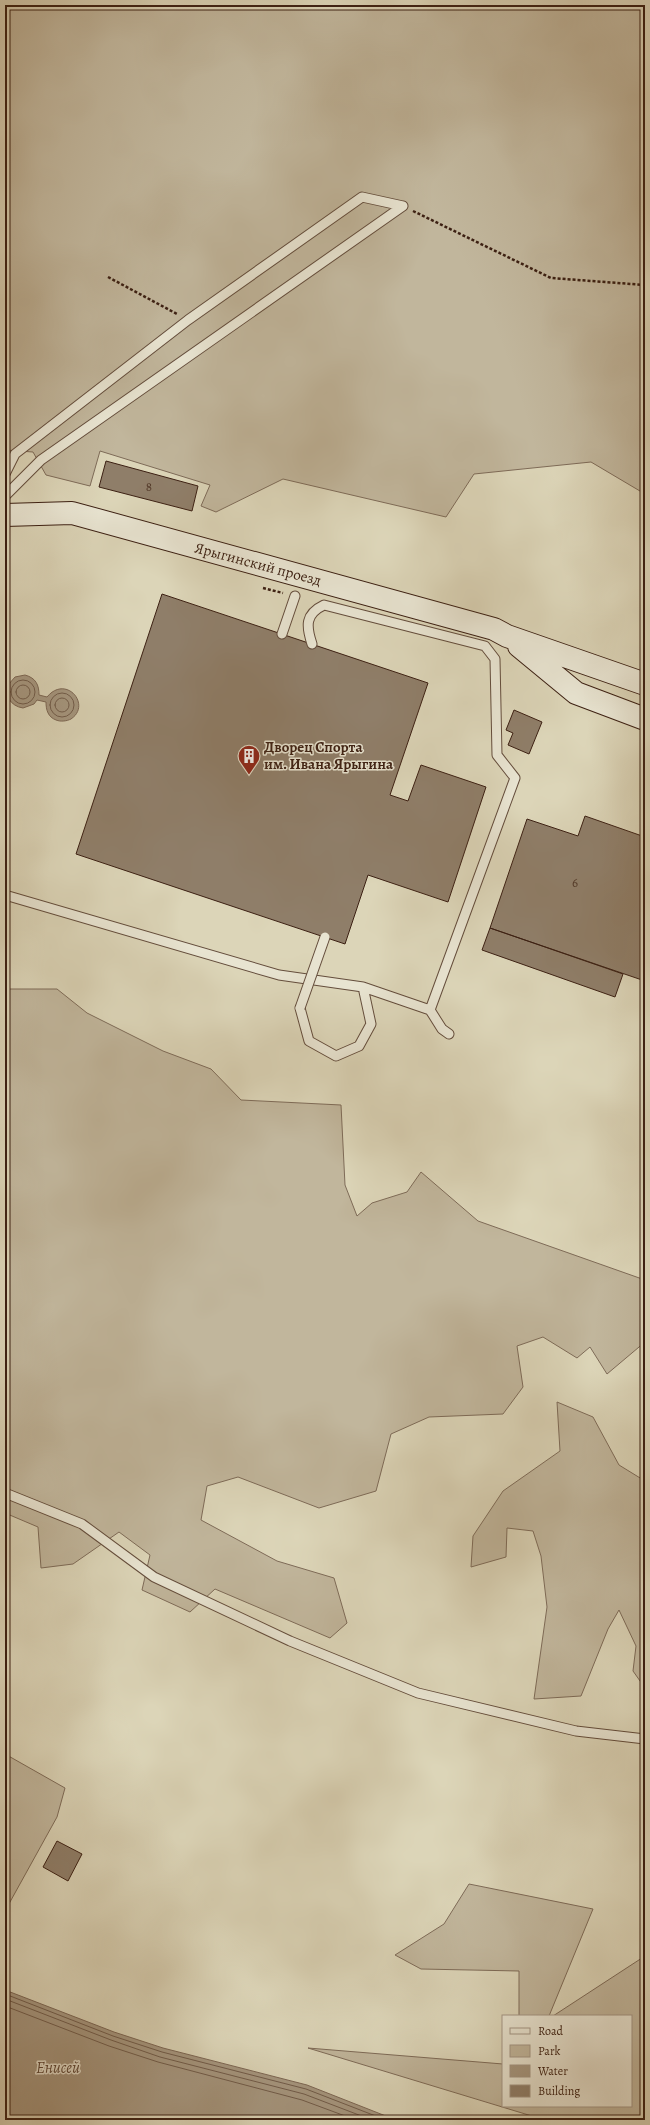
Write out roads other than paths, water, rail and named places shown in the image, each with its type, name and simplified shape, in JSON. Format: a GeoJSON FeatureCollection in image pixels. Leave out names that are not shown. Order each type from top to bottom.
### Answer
{"type":"FeatureCollection","features":[{"type":"Feature","properties":{"kind":"main road","name":"Ярыгинский проезд"},"geometry":{"type":"LineString","coordinates":[[5,515],[72,513],[494,629],[508,636],[645,684]]}},
{"type":"Feature","properties":{"kind":"main road","name":"Ярыгинский проезд"},"geometry":{"type":"LineString","coordinates":[[508,636],[576,692],[645,719]]}},
{"type":"Feature","properties":{"kind":"lane"},"geometry":{"type":"LineString","coordinates":[[5,474],[15,454],[188,320],[362,197],[403,206],[41,460],[5,496]]}},
{"type":"Feature","properties":{"kind":"lane"},"geometry":{"type":"LineString","coordinates":[[282,634],[295,596]]}},
{"type":"Feature","properties":{"kind":"lane"},"geometry":{"type":"LineString","coordinates":[[312,644],[307,629],[310,616],[315,609],[324,605],[485,646],[495,659],[497,755],[515,778],[430,1010]]}},
{"type":"Feature","properties":{"kind":"lane"},"geometry":{"type":"LineString","coordinates":[[5,895],[279,975],[363,987],[430,1010],[442,1029],[449,1034]]}},
{"type":"Feature","properties":{"kind":"lane"},"geometry":{"type":"LineString","coordinates":[[325,937],[300,1008],[309,1041],[336,1056],[359,1046],[371,1024],[363,987]]}},
{"type":"Feature","properties":{"kind":"lane"},"geometry":{"type":"LineString","coordinates":[[5,1493],[82,1524],[154,1577],[290,1641],[418,1693],[576,1731],[645,1739]]}},
{"type":"Feature","properties":{"kind":"water"},"geometry":{"type":"Polygon","coordinates":[[[25,675],[29,676],[36,682],[39,695],[47,697],[54,691],[62,689],[68,690],[74,694],[78,700],[79,706],[77,713],[71,719],[60,721],[53,719],[49,715],[46,702],[37,700],[34,704],[23,708],[15,705],[7,696],[5,684],[8,685],[15,677],[25,675]]]}},
{"type":"Feature","properties":{"kind":"water","name":"Енисей"},"geometry":{"type":"Polygon","coordinates":[[[5,1990],[114,2032],[163,2048],[307,2085],[396,2120],[5,2120],[5,1990]]]}},
{"type":"Feature","properties":{"kind":"place","name":"Дворец Спорта им. Ивана Ярыгина"},"geometry":{"type":"Point","coordinates":[249,776]}}]}
